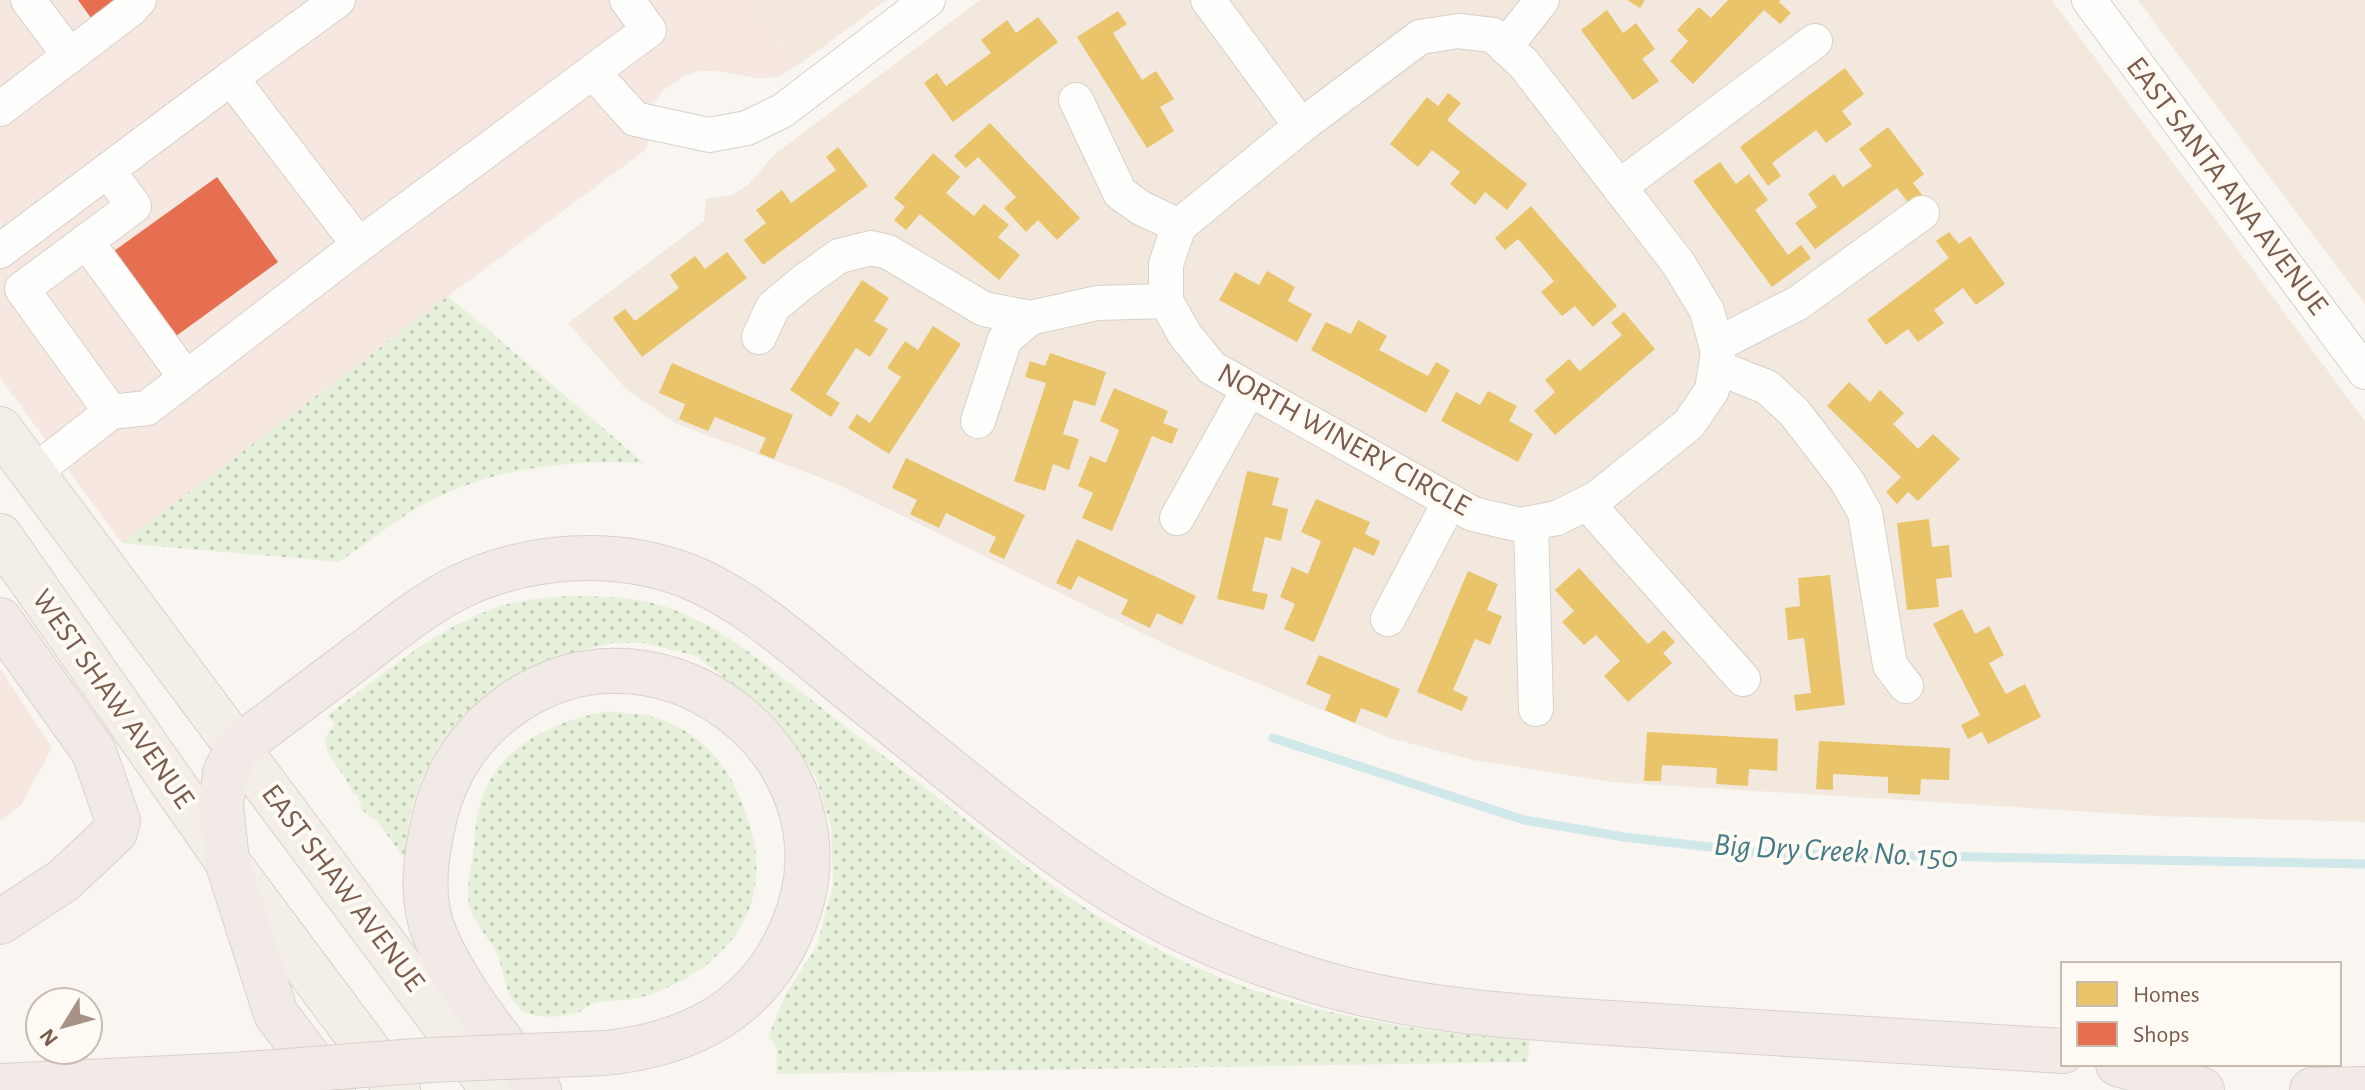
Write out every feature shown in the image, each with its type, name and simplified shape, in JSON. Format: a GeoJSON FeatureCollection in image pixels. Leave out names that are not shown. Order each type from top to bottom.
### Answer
{"type":"FeatureCollection","features":[{"type":"Feature","properties":{"kind":"highway"},"geometry":{"type":"LineString","coordinates":[[333,1090],[276,1014],[227,861],[221,806],[225,773],[238,747],[404,622],[461,586],[533,563],[575,558],[611,558],[648,563],[689,576],[721,593],[762,621],[1020,824],[1114,892],[1201,938],[1292,974],[1419,1006],[1538,1018],[2061,1051]]}},
{"type":"Feature","properties":{"kind":"highway"},"geometry":{"type":"LineString","coordinates":[[0,620],[94,752],[118,821],[115,832],[83,864],[43,895],[0,922]]}},
{"type":"Feature","properties":{"kind":"highway"},"geometry":{"type":"LineString","coordinates":[[0,1086],[234,1075],[429,1060],[605,1053],[659,1045],[701,1027],[748,995],[770,970],[784,946],[802,902],[807,850],[802,817],[786,772],[765,742],[748,723],[714,698],[674,680],[635,671],[601,670],[539,688],[486,725],[459,757],[446,783],[432,827],[426,894],[434,934],[475,1005],[539,1090]]}},
{"type":"Feature","properties":{"kind":"highway"},"geometry":{"type":"LineString","coordinates":[[2124,1066],[2202,1090]]}},
{"type":"Feature","properties":{"kind":"highway"},"geometry":{"type":"LineString","coordinates":[[2312,1090],[2365,1089]]}},
{"type":"Feature","properties":{"kind":"main road"},"geometry":{"type":"LineString","coordinates":[[0,429],[33,473]]}},
{"type":"Feature","properties":{"kind":"main road","name":"EAST SHAW AVENUE"},"geometry":{"type":"LineString","coordinates":[[33,473],[493,1090]]}},
{"type":"Feature","properties":{"kind":"main road","name":"WEST SHAW AVENUE"},"geometry":{"type":"LineString","coordinates":[[0,536],[227,861]]}},
{"type":"Feature","properties":{"kind":"main road"},"geometry":{"type":"LineString","coordinates":[[227,861],[398,1090]]}},
{"type":"Feature","properties":{"kind":"street"},"geometry":{"type":"LineString","coordinates":[[28,0],[70,56]]}},
{"type":"Feature","properties":{"kind":"street"},"geometry":{"type":"LineString","coordinates":[[0,109],[139,0]]}},
{"type":"Feature","properties":{"kind":"street"},"geometry":{"type":"LineString","coordinates":[[0,251],[338,0]]}},
{"type":"Feature","properties":{"kind":"street"},"geometry":{"type":"LineString","coordinates":[[33,473],[111,412],[147,408],[359,245],[649,30],[627,0]]}},
{"type":"Feature","properties":{"kind":"street"},"geometry":{"type":"LineString","coordinates":[[593,72],[635,119],[709,135],[747,128],[782,111],[928,0]]}},
{"type":"Feature","properties":{"kind":"street"},"geometry":{"type":"LineString","coordinates":[[1208,0],[1301,126]]}},
{"type":"Feature","properties":{"kind":"street"},"geometry":{"type":"LineString","coordinates":[[1505,47],[1542,0]]}},
{"type":"Feature","properties":{"kind":"street","name":"EAST SANTA ANA AVENUE"},"geometry":{"type":"LineString","coordinates":[[2089,0],[2365,372]]}},
{"type":"Feature","properties":{"kind":"street"},"geometry":{"type":"LineString","coordinates":[[759,337],[773,307],[785,296],[839,256],[871,248],[888,252],[984,309],[1030,318],[1097,303],[1166,301],[1166,264],[1179,226],[1301,126],[1420,37],[1458,31],[1493,35],[1524,64],[1678,263],[1707,311],[1716,356],[1767,387],[1794,412],[1847,481],[1865,513],[1890,665],[1906,686]]}},
{"type":"Feature","properties":{"kind":"street"},"geometry":{"type":"LineString","coordinates":[[1619,187],[1815,41]]}},
{"type":"Feature","properties":{"kind":"street"},"geometry":{"type":"LineString","coordinates":[[231,78],[359,245]]}},
{"type":"Feature","properties":{"kind":"street"},"geometry":{"type":"LineString","coordinates":[[1076,100],[1120,193],[1141,208],[1179,226]]}},
{"type":"Feature","properties":{"kind":"street"},"geometry":{"type":"LineString","coordinates":[[11,297],[134,206],[108,171]]}},
{"type":"Feature","properties":{"kind":"street"},"geometry":{"type":"LineString","coordinates":[[1716,356],[1798,303],[1922,213]]}},
{"type":"Feature","properties":{"kind":"street"},"geometry":{"type":"LineString","coordinates":[[86,241],[186,378]]}},
{"type":"Feature","properties":{"kind":"street"},"geometry":{"type":"LineString","coordinates":[[0,259],[11,297],[111,412]]}},
{"type":"Feature","properties":{"kind":"street","name":"NORTH WINERY CIRCLE"},"geometry":{"type":"LineString","coordinates":[[1166,301],[1185,335],[1212,368],[1473,514],[1520,525],[1557,518],[1597,498],[1689,424],[1712,390],[1716,356]]}},
{"type":"Feature","properties":{"kind":"street"},"geometry":{"type":"LineString","coordinates":[[978,421],[1005,339],[1030,318]]}},
{"type":"Feature","properties":{"kind":"street"},"geometry":{"type":"LineString","coordinates":[[1177,518],[1249,389]]}},
{"type":"Feature","properties":{"kind":"street"},"geometry":{"type":"LineString","coordinates":[[1388,619],[1450,501]]}},
{"type":"Feature","properties":{"kind":"street"},"geometry":{"type":"LineString","coordinates":[[1587,503],[1743,679]]}},
{"type":"Feature","properties":{"kind":"street"},"geometry":{"type":"LineString","coordinates":[[1531,523],[1536,709]]}},
{"type":"Feature","properties":{"kind":"shaded area"},"geometry":{"type":"Polygon","coordinates":[[[0,0],[747,0],[797,66],[779,76],[761,79],[698,71],[664,90],[648,115],[647,149],[122,543],[0,378],[0,0]]]}},
{"type":"Feature","properties":{"kind":"shaded area"},"geometry":{"type":"Polygon","coordinates":[[[747,0],[886,0],[797,66],[747,0]]]}},
{"type":"Feature","properties":{"kind":"shaded area"},"geometry":{"type":"Polygon","coordinates":[[[980,0],[2052,0],[2365,421],[2365,822],[2157,816],[1612,782],[1473,760],[1390,738],[1177,650],[835,483],[677,424],[627,390],[568,323],[704,221],[706,199],[732,195],[749,184],[774,155],[980,0]]]}},
{"type":"Feature","properties":{"kind":"shaded area"},"geometry":{"type":"Polygon","coordinates":[[[2138,0],[2365,0],[2365,304],[2240,138],[2138,0]]]}},
{"type":"Feature","properties":{"kind":"shaded area"},"geometry":{"type":"Polygon","coordinates":[[[0,668],[52,748],[21,805],[0,821],[0,668]]]}},
{"type":"Feature","properties":{"kind":"green space"},"geometry":{"type":"Polygon","coordinates":[[[448,296],[644,463],[553,465],[465,486],[410,512],[339,562],[122,543],[448,296]]]}},
{"type":"Feature","properties":{"kind":"green space"},"geometry":{"type":"Polygon","coordinates":[[[571,596],[655,603],[687,615],[727,637],[1053,886],[1150,945],[1202,970],[1305,1006],[1413,1028],[1529,1040],[1528,1062],[776,1074],[777,1050],[769,1035],[786,993],[817,946],[833,884],[831,827],[816,777],[770,713],[696,656],[644,643],[612,643],[562,655],[525,670],[491,691],[463,716],[440,744],[421,780],[410,815],[405,855],[377,821],[362,810],[358,796],[352,792],[327,750],[328,733],[335,725],[328,715],[430,640],[498,607],[571,596]]]}},
{"type":"Feature","properties":{"kind":"green space"},"geometry":{"type":"Polygon","coordinates":[[[607,711],[644,715],[668,723],[685,731],[713,754],[734,784],[751,829],[756,864],[754,891],[748,911],[728,945],[680,982],[636,999],[594,1003],[573,1014],[537,1016],[525,1012],[513,1001],[497,954],[470,908],[468,887],[478,812],[485,790],[496,771],[526,742],[565,723],[607,711]]]}},
{"type":"Feature","properties":{"kind":"building: Homes"},"geometry":{"type":"Polygon","coordinates":[[[1627,0],[1645,0],[1640,8],[1627,0]]]}},
{"type":"Feature","properties":{"kind":"building: Homes"},"geometry":{"type":"Polygon","coordinates":[[[1728,0],[1781,0],[1779,2],[1791,13],[1780,24],[1764,10],[1693,84],[1670,61],[1688,41],[1677,30],[1699,7],[1711,18],[1728,0]]]}},
{"type":"Feature","properties":{"kind":"building: Homes"},"geometry":{"type":"Polygon","coordinates":[[[1607,10],[1623,33],[1636,23],[1655,49],[1642,59],[1659,81],[1633,100],[1581,30],[1607,10]]]}},
{"type":"Feature","properties":{"kind":"building: Homes"},"geometry":{"type":"Polygon","coordinates":[[[1118,11],[1127,24],[1113,33],[1142,80],[1156,71],[1174,99],[1160,107],[1174,131],[1147,148],[1077,37],[1118,11]]]}},
{"type":"Feature","properties":{"kind":"building: Homes"},"geometry":{"type":"Polygon","coordinates":[[[1038,17],[1058,42],[953,122],[924,83],[937,73],[946,86],[991,53],[981,40],[1007,20],[1016,33],[1038,17]]]}},
{"type":"Feature","properties":{"kind":"building: Homes"},"geometry":{"type":"Polygon","coordinates":[[[1845,68],[1864,94],[1842,111],[1852,124],[1826,143],[1816,130],[1772,163],[1781,176],[1768,186],[1740,147],[1845,68]]]}},
{"type":"Feature","properties":{"kind":"building: Homes"},"geometry":{"type":"Polygon","coordinates":[[[1448,93],[1461,103],[1447,120],[1527,184],[1507,210],[1485,192],[1475,205],[1450,184],[1460,172],[1432,150],[1418,167],[1390,144],[1427,97],[1438,106],[1448,93]]]}},
{"type":"Feature","properties":{"kind":"building: Homes"},"geometry":{"type":"Polygon","coordinates":[[[990,123],[1080,218],[1057,240],[1038,220],[1026,232],[1004,208],[1016,197],[978,157],[966,168],[954,156],[990,123]]]}},
{"type":"Feature","properties":{"kind":"building: Homes"},"geometry":{"type":"Polygon","coordinates":[[[1888,127],[1924,174],[1913,183],[1923,196],[1910,205],[1897,188],[1815,249],[1795,223],[1817,207],[1808,194],[1834,174],[1843,187],[1872,166],[1859,149],[1888,127]]]}},
{"type":"Feature","properties":{"kind":"building: Homes"},"geometry":{"type":"Polygon","coordinates":[[[838,147],[868,186],[763,265],[744,240],[766,223],[756,210],[782,190],[791,203],[836,170],[826,157],[838,147]]]}},
{"type":"Feature","properties":{"kind":"building: Homes"},"geometry":{"type":"Polygon","coordinates":[[[933,153],[960,177],[946,193],[974,216],[984,204],[1009,225],[998,237],[1020,255],[999,280],[920,214],[906,230],[894,220],[905,207],[894,198],[933,153]]]}},
{"type":"Feature","properties":{"kind":"building: Homes"},"geometry":{"type":"Polygon","coordinates":[[[1720,162],[1736,184],[1749,174],[1768,200],[1755,210],[1788,255],[1801,245],[1811,258],[1772,287],[1693,181],[1720,162]]]}},
{"type":"Feature","properties":{"kind":"building: Homes"},"geometry":{"type":"Polygon","coordinates":[[[1531,206],[1617,306],[1593,327],[1575,306],[1562,316],[1541,292],[1554,281],[1518,239],[1505,250],[1495,238],[1531,206]]]}},
{"type":"Feature","properties":{"kind":"building: Homes"},"geometry":{"type":"Polygon","coordinates":[[[1949,232],[1959,244],[1970,236],[2005,284],[1976,305],[1963,288],[1934,310],[1944,323],[1918,342],[1908,329],[1886,345],[1867,320],[1949,258],[1936,241],[1949,232]]]}},
{"type":"Feature","properties":{"kind":"building: Homes"},"geometry":{"type":"Polygon","coordinates":[[[727,252],[747,278],[642,357],[613,318],[625,309],[635,321],[679,288],[670,275],[695,256],[705,269],[727,252]]]}},
{"type":"Feature","properties":{"kind":"building: Homes"},"geometry":{"type":"Polygon","coordinates":[[[1267,271],[1295,287],[1288,301],[1312,314],[1297,342],[1219,300],[1235,272],[1259,285],[1267,271]]]}},
{"type":"Feature","properties":{"kind":"building: Homes"},"geometry":{"type":"Polygon","coordinates":[[[862,280],[889,298],[874,321],[888,329],[870,357],[856,348],[826,394],[840,403],[831,417],[790,390],[862,280]]]}},
{"type":"Feature","properties":{"kind":"building: Homes"},"geometry":{"type":"Polygon","coordinates":[[[1624,312],[1655,349],[1555,435],[1534,411],[1555,392],[1545,380],[1569,359],[1580,371],[1622,335],[1611,323],[1624,312]]]}},
{"type":"Feature","properties":{"kind":"building: Homes"},"geometry":{"type":"Polygon","coordinates":[[[1358,320],[1387,336],[1379,350],[1428,376],[1436,362],[1450,370],[1426,413],[1311,350],[1326,322],[1351,334],[1358,320]]]}},
{"type":"Feature","properties":{"kind":"building: Homes"},"geometry":{"type":"Polygon","coordinates":[[[933,326],[961,344],[889,454],[848,428],[857,414],[870,423],[901,377],[887,368],[905,341],[918,350],[933,326]]]}},
{"type":"Feature","properties":{"kind":"building: Homes"},"geometry":{"type":"Polygon","coordinates":[[[1050,353],[1106,372],[1095,406],[1074,400],[1063,434],[1079,439],[1069,470],[1053,464],[1045,491],[1014,481],[1046,383],[1025,377],[1030,361],[1045,366],[1050,353]]]}},
{"type":"Feature","properties":{"kind":"building: Homes"},"geometry":{"type":"Polygon","coordinates":[[[672,363],[793,415],[774,459],[759,453],[766,438],[715,417],[708,431],[679,419],[685,404],[659,393],[672,363]]]}},
{"type":"Feature","properties":{"kind":"building: Homes"},"geometry":{"type":"Polygon","coordinates":[[[1849,382],[1870,402],[1880,390],[1904,413],[1893,424],[1918,449],[1933,434],[1960,459],[1918,501],[1908,492],[1897,504],[1886,492],[1901,477],[1827,406],[1849,382]]]}},
{"type":"Feature","properties":{"kind":"building: Homes"},"geometry":{"type":"Polygon","coordinates":[[[1114,388],[1168,411],[1163,423],[1178,429],[1172,444],[1152,436],[1112,531],[1082,518],[1093,493],[1078,486],[1090,456],[1106,463],[1119,430],[1100,421],[1114,388]]]}},
{"type":"Feature","properties":{"kind":"building: Homes"},"geometry":{"type":"Polygon","coordinates":[[[1488,391],[1517,406],[1509,421],[1533,434],[1518,462],[1441,421],[1456,392],[1480,405],[1488,391]]]}},
{"type":"Feature","properties":{"kind":"building: Homes"},"geometry":{"type":"Polygon","coordinates":[[[906,458],[1025,515],[1004,559],[989,552],[996,537],[946,513],[939,528],[910,514],[917,500],[892,488],[906,458]]]}},
{"type":"Feature","properties":{"kind":"building: Homes"},"geometry":{"type":"Polygon","coordinates":[[[1247,471],[1279,478],[1272,505],[1288,509],[1281,541],[1265,537],[1252,591],[1268,594],[1264,610],[1217,599],[1247,471]]]}},
{"type":"Feature","properties":{"kind":"building: Homes"},"geometry":{"type":"Polygon","coordinates":[[[1316,499],[1370,522],[1365,534],[1380,541],[1374,556],[1354,547],[1314,642],[1284,629],[1295,604],[1280,597],[1292,567],[1308,574],[1321,541],[1301,532],[1316,499]]]}},
{"type":"Feature","properties":{"kind":"building: Homes"},"geometry":{"type":"Polygon","coordinates":[[[1929,519],[1932,547],[1949,545],[1952,577],[1936,579],[1939,607],[1907,610],[1897,523],[1929,519]]]}},
{"type":"Feature","properties":{"kind":"building: Homes"},"geometry":{"type":"Polygon","coordinates":[[[1077,539],[1196,596],[1182,625],[1157,613],[1150,628],[1121,614],[1128,600],[1078,576],[1071,590],[1056,583],[1077,539]]]}},
{"type":"Feature","properties":{"kind":"building: Homes"},"geometry":{"type":"Polygon","coordinates":[[[1579,568],[1648,644],[1664,630],[1675,642],[1663,653],[1672,663],[1628,702],[1604,676],[1620,661],[1596,635],[1584,645],[1562,622],[1574,611],[1555,590],[1579,568]]]}},
{"type":"Feature","properties":{"kind":"building: Homes"},"geometry":{"type":"Polygon","coordinates":[[[1468,571],[1498,584],[1487,610],[1502,616],[1490,645],[1475,639],[1453,690],[1468,697],[1462,711],[1417,692],[1468,571]]]}},
{"type":"Feature","properties":{"kind":"building: Homes"},"geometry":{"type":"Polygon","coordinates":[[[1830,575],[1845,705],[1796,711],[1794,695],[1811,693],[1804,638],[1788,640],[1785,608],[1800,606],[1798,578],[1830,575]]]}},
{"type":"Feature","properties":{"kind":"building: Homes"},"geometry":{"type":"Polygon","coordinates":[[[1962,609],[1975,634],[1989,626],[2004,655],[1989,663],[2006,694],[2025,684],[2041,717],[1988,744],[1982,732],[1968,739],[1961,725],[1980,715],[1933,624],[1962,609]]]}},
{"type":"Feature","properties":{"kind":"building: Homes"},"geometry":{"type":"Polygon","coordinates":[[[1319,655],[1400,689],[1387,718],[1361,708],[1355,723],[1325,710],[1331,695],[1306,684],[1319,655]]]}},
{"type":"Feature","properties":{"kind":"building: Homes"},"geometry":{"type":"Polygon","coordinates":[[[1647,732],[1778,739],[1777,771],[1749,769],[1748,786],[1716,784],[1717,768],[1662,765],[1661,781],[1644,781],[1647,732]]]}},
{"type":"Feature","properties":{"kind":"building: Homes"},"geometry":{"type":"Polygon","coordinates":[[[1819,741],[1950,748],[1949,780],[1921,779],[1920,795],[1888,793],[1888,777],[1833,774],[1833,790],[1816,789],[1819,741]]]}},
{"type":"Feature","properties":{"kind":"building: Shops"},"geometry":{"type":"Polygon","coordinates":[[[78,0],[115,0],[91,18],[78,0]]]}},
{"type":"Feature","properties":{"kind":"building: Shops"},"geometry":{"type":"Polygon","coordinates":[[[217,177],[278,262],[176,336],[114,251],[217,177]]]}},
{"type":"Feature","properties":{"kind":"waterway","name":"Big Dry Creek No. 150"},"geometry":{"type":"LineString","coordinates":[[1273,738],[1524,820],[1624,837],[1761,853],[2365,864]]}}]}
